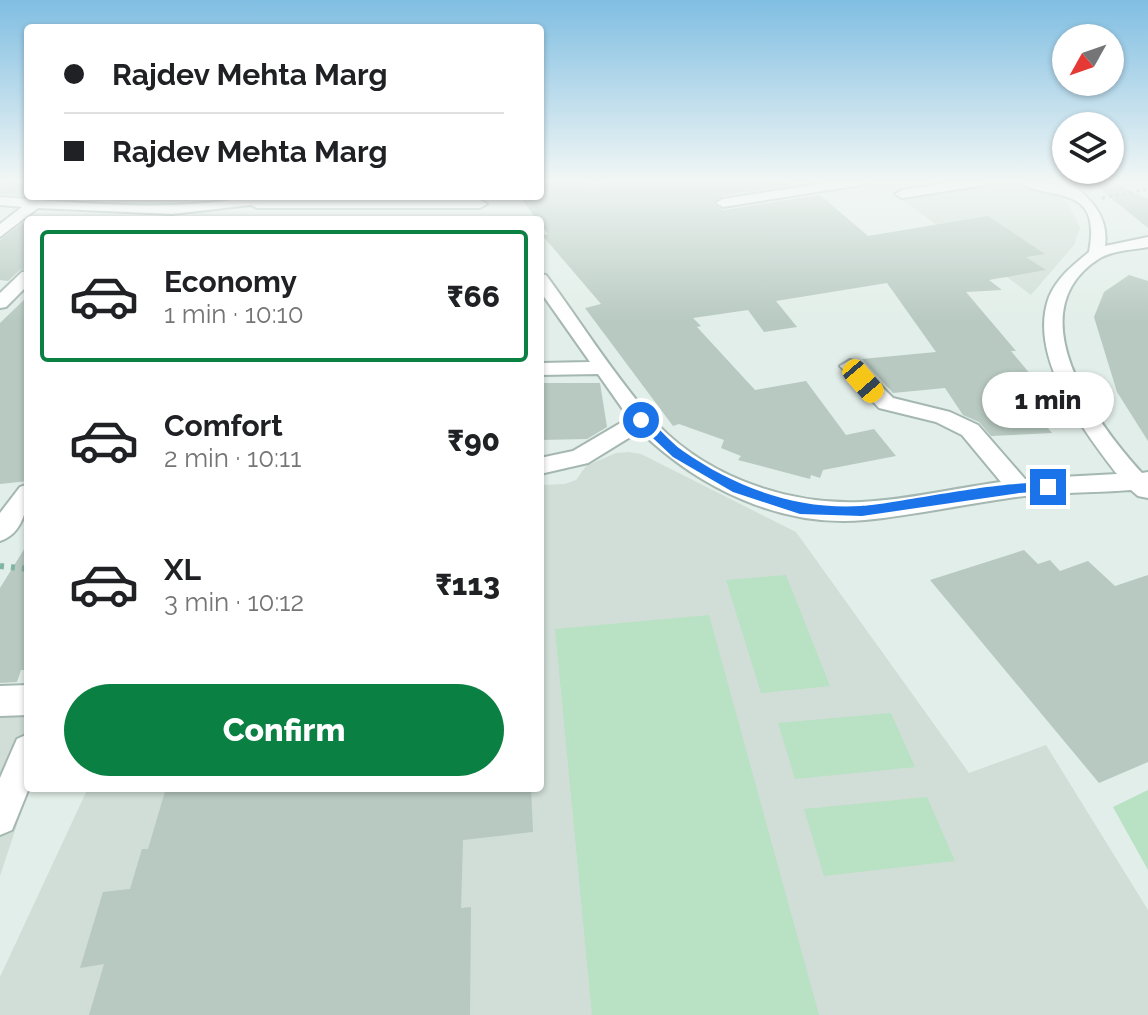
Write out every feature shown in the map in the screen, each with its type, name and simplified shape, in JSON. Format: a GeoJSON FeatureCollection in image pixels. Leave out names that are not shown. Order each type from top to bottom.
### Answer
{"type":"FeatureCollection","features":[{"type":"Feature","properties":{"kind":"street"},"geometry":{"type":"LineString","coordinates":[[1096,254],[1100,228]]}},
{"type":"Feature","properties":{"kind":"street"},"geometry":{"type":"LineString","coordinates":[[1144,485],[1095,429],[1062,373],[1054,344],[1053,313],[1070,278],[1096,254],[1148,242]]}},
{"type":"Feature","properties":{"kind":"street"},"geometry":{"type":"LineString","coordinates":[[0,303],[24,280]]}},
{"type":"Feature","properties":{"kind":"street"},"geometry":{"type":"LineString","coordinates":[[544,285],[641,420],[677,454],[737,489],[800,509],[862,511],[1019,488],[1144,485]]}},
{"type":"Feature","properties":{"kind":"street"},"geometry":{"type":"LineString","coordinates":[[850,366],[886,403],[943,417],[970,430],[1019,488]]}},
{"type":"Feature","properties":{"kind":"street"},"geometry":{"type":"LineString","coordinates":[[544,369],[604,368]]}},
{"type":"Feature","properties":{"kind":"street"},"geometry":{"type":"LineString","coordinates":[[544,466],[566,463],[591,452],[641,420]]}},
{"type":"Feature","properties":{"kind":"street"},"geometry":{"type":"LineString","coordinates":[[0,531],[24,498]]}},
{"type":"Feature","properties":{"kind":"street"},"geometry":{"type":"LineString","coordinates":[[0,701],[24,700]]}},
{"type":"Feature","properties":{"kind":"street"},"geometry":{"type":"LineString","coordinates":[[0,818],[24,760]]}},
{"type":"Feature","properties":{"kind":"path"},"geometry":{"type":"LineString","coordinates":[[0,566],[24,569]]}},
{"type":"Feature","properties":{"kind":"shaded area"},"geometry":{"type":"Polygon","coordinates":[[[941,228],[1080,228],[1074,245],[1031,295],[941,228]]]}},
{"type":"Feature","properties":{"kind":"shaded area"},"geometry":{"type":"Polygon","coordinates":[[[616,453],[641,454],[796,532],[969,773],[1046,745],[1148,910],[1148,1015],[0,1015],[0,977],[86,792],[544,792],[544,485],[576,480],[586,466],[616,453]]]}},
{"type":"Feature","properties":{"kind":"shaded area"},"geometry":{"type":"Polygon","coordinates":[[[0,697],[24,698],[24,792],[28,792],[0,876],[0,697]]]}},
{"type":"Feature","properties":{"kind":"green space"},"geometry":{"type":"Polygon","coordinates":[[[786,575],[830,686],[761,693],[726,580],[786,575]]]}},
{"type":"Feature","properties":{"kind":"green space"},"geometry":{"type":"Polygon","coordinates":[[[709,615],[819,1015],[592,1015],[555,629],[709,615]]]}},
{"type":"Feature","properties":{"kind":"green space"},"geometry":{"type":"Polygon","coordinates":[[[891,713],[915,767],[795,779],[778,723],[891,713]]]}},
{"type":"Feature","properties":{"kind":"green space"},"geometry":{"type":"Polygon","coordinates":[[[1148,790],[1148,870],[1113,807],[1148,790]]]}},
{"type":"Feature","properties":{"kind":"green space"},"geometry":{"type":"Polygon","coordinates":[[[927,797],[955,861],[824,876],[804,809],[927,797]]]}},
{"type":"Feature","properties":{"kind":"building"},"geometry":{"type":"Polygon","coordinates":[[[16,228],[24,228],[24,269],[8,281],[0,280],[0,240],[16,228]]]}},
{"type":"Feature","properties":{"kind":"building"},"geometry":{"type":"Polygon","coordinates":[[[544,228],[859,228],[868,236],[914,228],[1007,228],[1045,254],[1026,257],[1046,270],[989,280],[1002,290],[966,292],[1016,351],[1011,351],[1041,387],[1015,388],[1052,433],[991,436],[979,422],[963,415],[945,388],[893,393],[862,359],[936,352],[887,283],[776,301],[797,327],[764,332],[748,310],[693,318],[701,326],[697,327],[755,390],[806,381],[846,435],[874,429],[896,456],[823,470],[820,478],[811,475],[810,479],[738,460],[741,456],[721,448],[724,440],[679,424],[673,426],[585,308],[601,304],[544,237],[548,234],[544,228]]]}},
{"type":"Feature","properties":{"kind":"building"},"geometry":{"type":"Polygon","coordinates":[[[1129,275],[1148,281],[1148,441],[1117,392],[1094,317],[1104,292],[1129,275]]]}},
{"type":"Feature","properties":{"kind":"building"},"geometry":{"type":"Polygon","coordinates":[[[24,300],[24,481],[0,484],[0,323],[24,300]]]}},
{"type":"Feature","properties":{"kind":"building"},"geometry":{"type":"Polygon","coordinates":[[[544,383],[600,383],[607,427],[587,439],[544,440],[544,383]]]}},
{"type":"Feature","properties":{"kind":"building"},"geometry":{"type":"Polygon","coordinates":[[[24,549],[24,670],[21,670],[17,682],[0,683],[0,588],[24,549]]]}},
{"type":"Feature","properties":{"kind":"building"},"geometry":{"type":"Polygon","coordinates":[[[1024,550],[1038,564],[1050,560],[1060,571],[1088,561],[1115,586],[1148,575],[1148,762],[1099,783],[930,580],[1024,550]]]}},
{"type":"Feature","properties":{"kind":"building"},"geometry":{"type":"Polygon","coordinates":[[[165,792],[531,792],[533,832],[463,840],[461,908],[471,907],[470,1015],[89,1015],[104,964],[80,968],[103,892],[130,889],[142,849],[148,849],[165,792]]]}},
{"type":"Feature","properties":{"kind":"route"},"geometry":{"type":"LineString","coordinates":[[641,420],[677,454],[737,489],[800,509],[862,511],[1019,488],[1048,487]]}}]}
